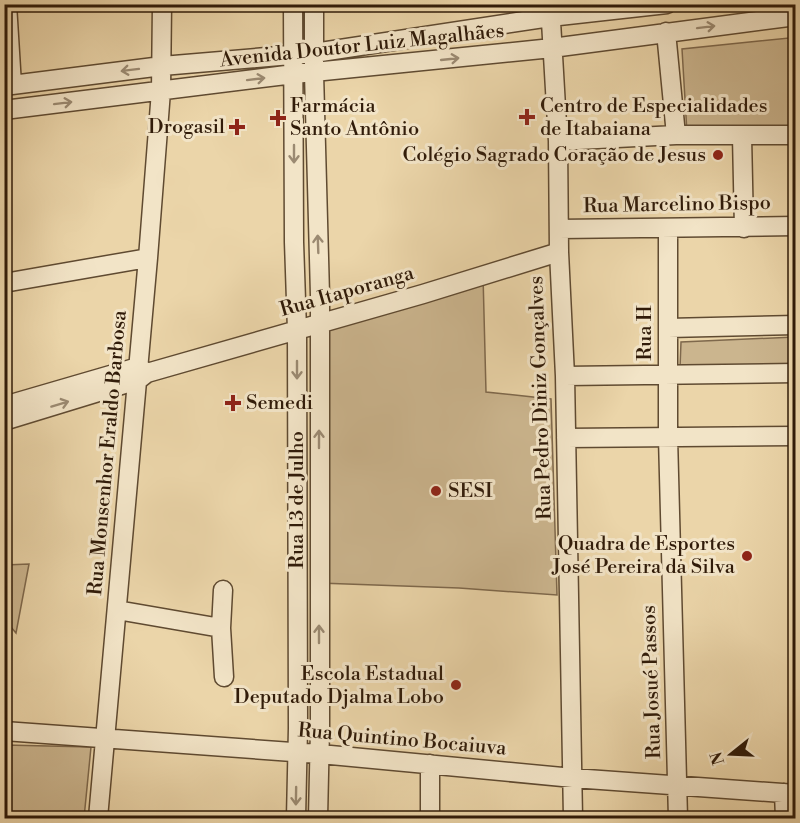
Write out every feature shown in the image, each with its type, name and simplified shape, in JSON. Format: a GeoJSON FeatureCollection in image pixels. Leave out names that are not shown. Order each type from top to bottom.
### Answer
{"type":"FeatureCollection","features":[{"type":"Feature","properties":{"kind":"street"},"geometry":{"type":"LineString","coordinates":[[7,4],[8,85]]}},
{"type":"Feature","properties":{"kind":"street","name":"Rua Monsenhor Eraldo Barbosa"},"geometry":{"type":"LineString","coordinates":[[98,819],[141,373],[161,91],[162,4]]}},
{"type":"Feature","properties":{"kind":"street","name":"Rua 13 de Julho"},"geometry":{"type":"LineString","coordinates":[[293,4],[294,242],[297,330],[296,819]]}},
{"type":"Feature","properties":{"kind":"street","name":"Rua 13 de Julho"},"geometry":{"type":"LineString","coordinates":[[315,4],[314,73],[320,295],[318,819]]}},
{"type":"Feature","properties":{"kind":"street","name":"Avenida Doutor Luiz Magalhães"},"geometry":{"type":"LineString","coordinates":[[8,85],[162,66],[314,53],[550,11],[667,4]]}},
{"type":"Feature","properties":{"kind":"street","name":"Rua Pedro Diniz Gonçalves"},"geometry":{"type":"LineString","coordinates":[[550,11],[558,141],[559,252],[565,376],[573,819]]}},
{"type":"Feature","properties":{"kind":"street","name":"Avenida Doutor Luiz Magalhães"},"geometry":{"type":"LineString","coordinates":[[4,110],[294,74],[552,48],[795,16]]}},
{"type":"Feature","properties":{"kind":"street"},"geometry":{"type":"LineString","coordinates":[[666,32],[676,135]]}},
{"type":"Feature","properties":{"kind":"street"},"geometry":{"type":"LineString","coordinates":[[558,141],[676,135],[795,135]]}},
{"type":"Feature","properties":{"kind":"street"},"geometry":{"type":"LineString","coordinates":[[742,136],[744,228]]}},
{"type":"Feature","properties":{"kind":"street","name":"Rua Marcelino Bispo"},"geometry":{"type":"LineString","coordinates":[[559,229],[795,226]]}},
{"type":"Feature","properties":{"kind":"street","name":"Rua H"},"geometry":{"type":"LineString","coordinates":[[668,229],[668,437]]}},
{"type":"Feature","properties":{"kind":"street","name":"Rua Itaporanga"},"geometry":{"type":"LineString","coordinates":[[4,406],[141,373],[297,330],[559,252]]}},
{"type":"Feature","properties":{"kind":"street"},"geometry":{"type":"LineString","coordinates":[[4,283],[148,258]]}},
{"type":"Feature","properties":{"kind":"street"},"geometry":{"type":"LineString","coordinates":[[668,328],[795,325]]}},
{"type":"Feature","properties":{"kind":"street","name":"Rua Itaporanga"},"geometry":{"type":"LineString","coordinates":[[4,421],[141,373]]}},
{"type":"Feature","properties":{"kind":"street"},"geometry":{"type":"LineString","coordinates":[[565,376],[795,374]]}},
{"type":"Feature","properties":{"kind":"street"},"geometry":{"type":"LineString","coordinates":[[566,438],[795,436]]}},
{"type":"Feature","properties":{"kind":"street","name":"Rua Josué Passos"},"geometry":{"type":"LineString","coordinates":[[668,437],[678,819]]}},
{"type":"Feature","properties":{"kind":"street"},"geometry":{"type":"LineString","coordinates":[[223,590],[221,628],[224,677]]}},
{"type":"Feature","properties":{"kind":"street"},"geometry":{"type":"LineString","coordinates":[[117,610],[221,628]]}},
{"type":"Feature","properties":{"kind":"street","name":"Rua Quintino Bocaiuva"},"geometry":{"type":"LineString","coordinates":[[4,731],[320,754],[573,778],[790,794]]}},
{"type":"Feature","properties":{"kind":"street"},"geometry":{"type":"LineString","coordinates":[[430,764],[430,819]]}},
{"type":"Feature","properties":{"kind":"street"},"geometry":{"type":"LineString","coordinates":[[785,819],[790,794]]}},
{"type":"Feature","properties":{"kind":"shaded area"},"geometry":{"type":"Polygon","coordinates":[[[789,38],[791,130],[687,133],[682,49],[789,38]]]}},
{"type":"Feature","properties":{"kind":"shaded area","name":"SESI"},"geometry":{"type":"Polygon","coordinates":[[[483,275],[486,392],[551,399],[557,595],[459,588],[319,583],[319,323],[483,275]]]}},
{"type":"Feature","properties":{"kind":"shaded area"},"geometry":{"type":"Polygon","coordinates":[[[795,337],[795,365],[680,368],[681,342],[795,337]]]}},
{"type":"Feature","properties":{"kind":"shaded area"},"geometry":{"type":"Polygon","coordinates":[[[29,564],[16,633],[5,620],[5,565],[29,564]]]}},
{"type":"Feature","properties":{"kind":"shaded area"},"geometry":{"type":"Polygon","coordinates":[[[5,745],[91,747],[84,818],[5,818],[5,745]]]}},
{"type":"Feature","properties":{"kind":"place","name":"Centro de Especialidades de Itabaiana"},"geometry":{"type":"Point","coordinates":[527,117]}},
{"type":"Feature","properties":{"kind":"place","name":"Farmácia Santo Antônio"},"geometry":{"type":"Point","coordinates":[278,118]}},
{"type":"Feature","properties":{"kind":"place","name":"Drogasil"},"geometry":{"type":"Point","coordinates":[237,127]}},
{"type":"Feature","properties":{"kind":"place","name":"Colégio Sagrado Coração de Jesus"},"geometry":{"type":"Point","coordinates":[718,155]}},
{"type":"Feature","properties":{"kind":"place","name":"Semedi"},"geometry":{"type":"Point","coordinates":[233,403]}},
{"type":"Feature","properties":{"kind":"place","name":"SESI"},"geometry":{"type":"Point","coordinates":[436,491]}},
{"type":"Feature","properties":{"kind":"place","name":"Quadra de Esportes José Pereira da Silva"},"geometry":{"type":"Point","coordinates":[747,556]}},
{"type":"Feature","properties":{"kind":"place","name":"Escola Estadual Deputado Djalma Lobo"},"geometry":{"type":"Point","coordinates":[456,685]}}]}
